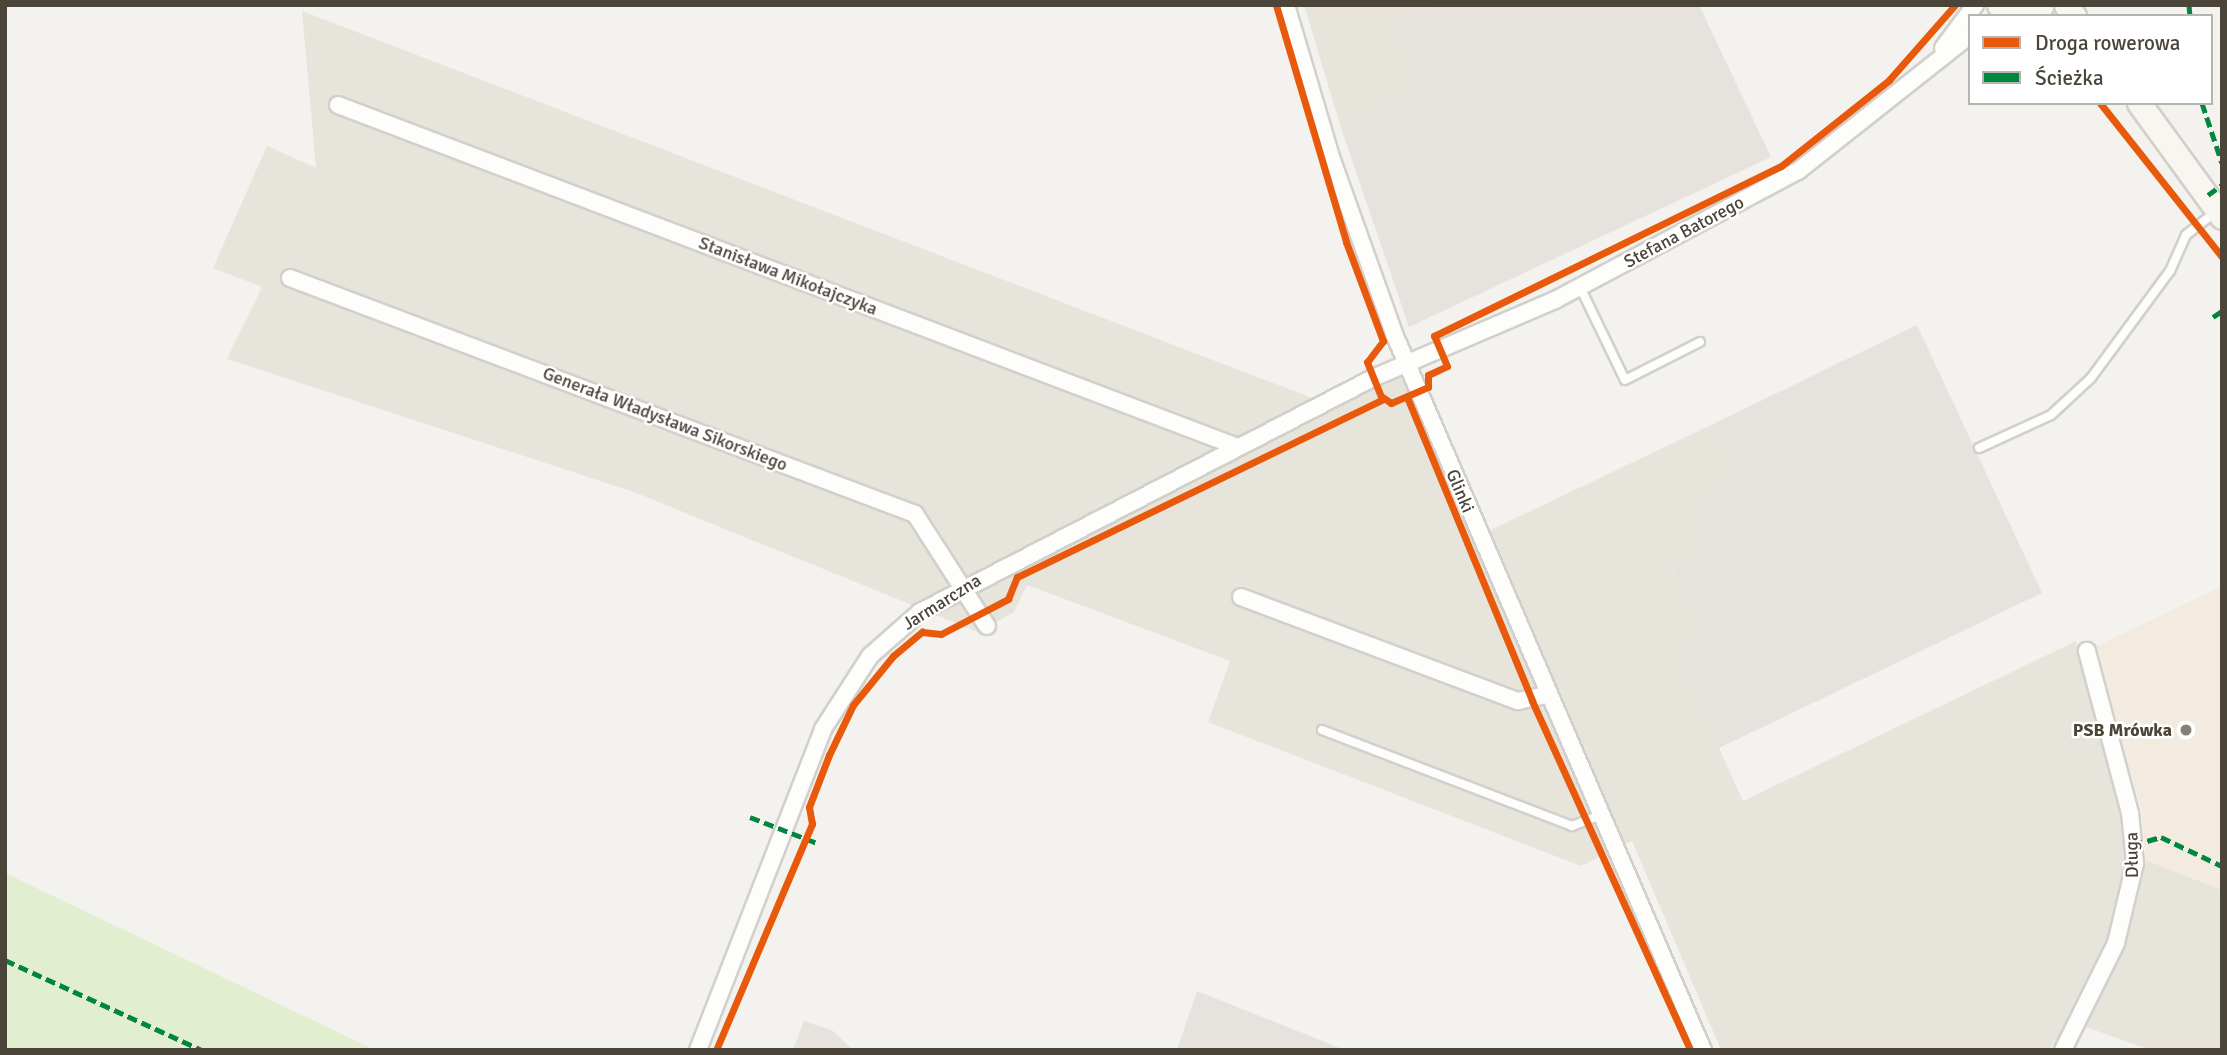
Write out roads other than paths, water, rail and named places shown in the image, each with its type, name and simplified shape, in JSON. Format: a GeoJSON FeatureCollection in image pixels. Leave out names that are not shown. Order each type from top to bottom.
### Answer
{"type":"FeatureCollection","features":[{"type":"Feature","properties":{"kind":"main road"},"geometry":{"type":"LineString","coordinates":[[2140,105],[2219,214]]}},
{"type":"Feature","properties":{"kind":"street","name":"Glinki"},"geometry":{"type":"LineString","coordinates":[[1286,5],[1358,239],[1405,362],[1703,1050]]}},
{"type":"Feature","properties":{"kind":"street","name":"Stefana Batorego"},"geometry":{"type":"LineString","coordinates":[[1936,57],[1968,14]]}},
{"type":"Feature","properties":{"kind":"street","name":"Stefana Batorego"},"geometry":{"type":"LineString","coordinates":[[1405,362],[1580,288],[1798,171],[1936,57],[1968,36]]}},
{"type":"Feature","properties":{"kind":"street","name":"Stanisława Mikołajczyka"},"geometry":{"type":"LineString","coordinates":[[338,105],[1238,447]]}},
{"type":"Feature","properties":{"kind":"street","name":"Generała Władysława Sikorskiego"},"geometry":{"type":"LineString","coordinates":[[290,278],[915,514],[964,586],[987,626]]}},
{"type":"Feature","properties":{"kind":"street","name":"Jarmarczna"},"geometry":{"type":"LineString","coordinates":[[698,1050],[839,700],[891,635],[964,586],[1405,362]]}},
{"type":"Feature","properties":{"kind":"street"},"geometry":{"type":"LineString","coordinates":[[1241,597],[1517,701],[1547,695]]}},
{"type":"Feature","properties":{"kind":"street","name":"Długa"},"geometry":{"type":"LineString","coordinates":[[2063,1050],[2116,943],[2135,863],[2130,813],[2087,652]]}},
{"type":"Feature","properties":{"kind":"lane"},"geometry":{"type":"LineString","coordinates":[[1979,448],[2051,415],[2091,378],[2171,271],[2186,235],[2219,214]]}},
{"type":"Feature","properties":{"kind":"lane"},"geometry":{"type":"LineString","coordinates":[[1580,288],[1625,380],[1700,342]]}},
{"type":"Feature","properties":{"kind":"lane"},"geometry":{"type":"LineString","coordinates":[[1322,730],[1572,826],[1600,815]]}},
{"type":"Feature","properties":{"kind":"place","name":"PSB Mrówka"},"geometry":{"type":"Point","coordinates":[2186,730]}}]}
